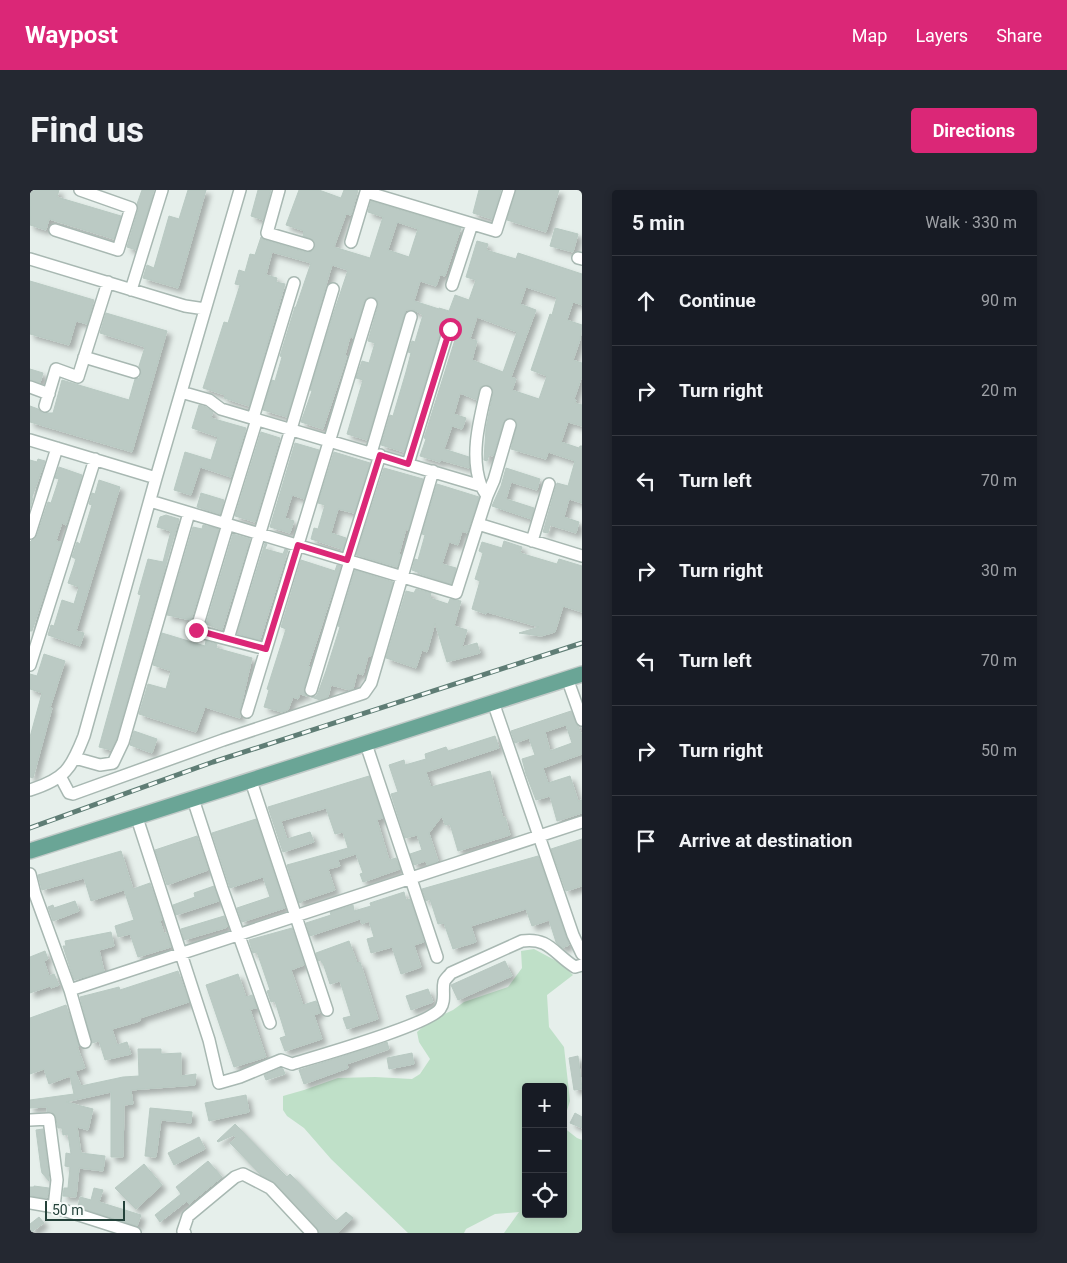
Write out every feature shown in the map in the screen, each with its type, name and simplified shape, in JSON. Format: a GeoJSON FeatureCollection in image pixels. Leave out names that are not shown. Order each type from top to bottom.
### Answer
{"type":"FeatureCollection","features":[{"type":"Feature","properties":{"kind":"main road"},"geometry":{"type":"LineString","coordinates":[[30,851],[582,674]]}},
{"type":"Feature","properties":{"kind":"street"},"geometry":{"type":"LineString","coordinates":[[55,230],[118,250],[131,208],[101,194],[80,190]]}},
{"type":"Feature","properties":{"kind":"street"},"geometry":{"type":"LineString","coordinates":[[131,290],[162,190]]}},
{"type":"Feature","properties":{"kind":"street"},"geometry":{"type":"LineString","coordinates":[[30,790],[50,784],[60,776],[75,758],[84,736],[156,478],[240,190]]}},
{"type":"Feature","properties":{"kind":"street"},"geometry":{"type":"LineString","coordinates":[[279,190],[267,233],[308,246]]}},
{"type":"Feature","properties":{"kind":"street"},"geometry":{"type":"LineString","coordinates":[[351,242],[366,192],[496,231],[509,190]]}},
{"type":"Feature","properties":{"kind":"street"},"geometry":{"type":"LineString","coordinates":[[452,285],[472,224]]}},
{"type":"Feature","properties":{"kind":"street"},"geometry":{"type":"LineString","coordinates":[[30,258],[185,306],[205,309]]}},
{"type":"Feature","properties":{"kind":"street"},"geometry":{"type":"LineString","coordinates":[[45,406],[56,369],[78,377],[108,282]]}},
{"type":"Feature","properties":{"kind":"street"},"geometry":{"type":"LineString","coordinates":[[266,649],[196,630],[294,283]]}},
{"type":"Feature","properties":{"kind":"street"},"geometry":{"type":"LineString","coordinates":[[228,639],[334,289]]}},
{"type":"Feature","properties":{"kind":"street"},"geometry":{"type":"LineString","coordinates":[[247,712],[329,440],[334,431],[371,304]]}},
{"type":"Feature","properties":{"kind":"street"},"geometry":{"type":"LineString","coordinates":[[311,690],[349,561],[411,317]]}},
{"type":"Feature","properties":{"kind":"street"},"geometry":{"type":"LineString","coordinates":[[408,464],[450,329]]}},
{"type":"Feature","properties":{"kind":"street"},"geometry":{"type":"LineString","coordinates":[[84,357],[134,372]]}},
{"type":"Feature","properties":{"kind":"street"},"geometry":{"type":"LineString","coordinates":[[30,388],[48,394]]}},
{"type":"Feature","properties":{"kind":"street"},"geometry":{"type":"LineString","coordinates":[[181,392],[209,400],[221,409],[433,471],[484,491]]}},
{"type":"Feature","properties":{"kind":"street"},"geometry":{"type":"LineString","coordinates":[[484,491],[477,476],[476,452],[477,435],[486,392]]}},
{"type":"Feature","properties":{"kind":"street"},"geometry":{"type":"LineString","coordinates":[[150,501],[456,593],[478,524],[484,491],[494,480],[510,425]]}},
{"type":"Feature","properties":{"kind":"street"},"geometry":{"type":"LineString","coordinates":[[30,440],[156,478]]}},
{"type":"Feature","properties":{"kind":"street"},"geometry":{"type":"LineString","coordinates":[[30,533],[57,448]]}},
{"type":"Feature","properties":{"kind":"street"},"geometry":{"type":"LineString","coordinates":[[30,666],[95,460]]}},
{"type":"Feature","properties":{"kind":"street"},"geometry":{"type":"LineString","coordinates":[[60,776],[66,790],[73,794],[223,740],[364,694],[371,683],[433,471]]}},
{"type":"Feature","properties":{"kind":"street"},"geometry":{"type":"LineString","coordinates":[[532,541],[549,484]]}},
{"type":"Feature","properties":{"kind":"street"},"geometry":{"type":"LineString","coordinates":[[75,758],[100,765],[113,763],[123,742],[189,512]]}},
{"type":"Feature","properties":{"kind":"street"},"geometry":{"type":"LineString","coordinates":[[478,524],[582,556]]}},
{"type":"Feature","properties":{"kind":"street"},"geometry":{"type":"LineString","coordinates":[[567,678],[582,720]]}},
{"type":"Feature","properties":{"kind":"street"},"geometry":{"type":"LineString","coordinates":[[493,702],[573,935],[582,954]]}},
{"type":"Feature","properties":{"kind":"street"},"geometry":{"type":"LineString","coordinates":[[366,744],[437,957]]}},
{"type":"Feature","properties":{"kind":"street"},"geometry":{"type":"LineString","coordinates":[[251,781],[327,1010]]}},
{"type":"Feature","properties":{"kind":"street"},"geometry":{"type":"LineString","coordinates":[[193,799],[270,1023]]}},
{"type":"Feature","properties":{"kind":"street"},"geometry":{"type":"LineString","coordinates":[[137,818],[209,1040],[219,1083],[240,1077],[281,1060],[292,1064],[372,1039],[427,1019],[440,1009],[444,998],[444,981],[451,973],[522,941],[544,942],[563,960],[575,967],[582,965]]}},
{"type":"Feature","properties":{"kind":"street"},"geometry":{"type":"LineString","coordinates":[[70,990],[582,822]]}},
{"type":"Feature","properties":{"kind":"street"},"geometry":{"type":"LineString","coordinates":[[30,874],[35,894],[70,990],[85,1042]]}},
{"type":"Feature","properties":{"kind":"street"},"geometry":{"type":"LineString","coordinates":[[30,1120],[49,1119],[57,1180],[54,1207]]}},
{"type":"Feature","properties":{"kind":"street"},"geometry":{"type":"LineString","coordinates":[[185,1233],[183,1231],[188,1216],[235,1177],[243,1174],[270,1188],[312,1233]]}},
{"type":"Feature","properties":{"kind":"street"},"geometry":{"type":"LineString","coordinates":[[30,1203],[54,1207],[134,1233]]}},
{"type":"Feature","properties":{"kind":"green space"},"geometry":{"type":"Polygon","coordinates":[[[534,949],[562,964],[573,975],[547,995],[549,1027],[564,1047],[570,1101],[567,1110],[567,1083],[522,1083],[522,1218],[567,1218],[567,1130],[582,1140],[582,1233],[504,1233],[519,1212],[495,1214],[466,1229],[464,1233],[408,1233],[331,1159],[304,1128],[287,1116],[283,1110],[283,1096],[338,1078],[412,1079],[420,1074],[430,1059],[419,1042],[417,1032],[430,1021],[453,1010],[464,1002],[508,987],[522,968],[521,951],[534,949]]]}},
{"type":"Feature","properties":{"kind":"building"},"geometry":{"type":"Polygon","coordinates":[[[30,190],[59,190],[57,197],[121,216],[114,239],[49,219],[46,230],[30,225],[30,190]]]}},
{"type":"Feature","properties":{"kind":"building"},"geometry":{"type":"Polygon","coordinates":[[[142,190],[154,190],[136,250],[127,247],[142,190]]]}},
{"type":"Feature","properties":{"kind":"building"},"geometry":{"type":"Polygon","coordinates":[[[188,190],[206,190],[178,288],[143,278],[147,265],[154,268],[169,216],[179,219],[188,190]]]}},
{"type":"Feature","properties":{"kind":"building"},"geometry":{"type":"Polygon","coordinates":[[[258,190],[271,190],[263,220],[251,216],[258,190]]]}},
{"type":"Feature","properties":{"kind":"building"},"geometry":{"type":"Polygon","coordinates":[[[299,190],[319,190],[341,198],[344,190],[358,190],[351,215],[346,214],[334,247],[370,258],[383,217],[368,212],[371,201],[461,228],[445,276],[440,275],[436,286],[420,281],[414,301],[449,311],[455,295],[469,300],[476,280],[466,277],[477,241],[488,244],[486,250],[516,259],[518,253],[582,274],[582,305],[573,302],[567,320],[582,325],[580,340],[573,360],[582,363],[582,376],[574,399],[576,400],[575,403],[582,405],[582,426],[568,422],[561,442],[579,448],[582,446],[582,503],[569,499],[564,517],[579,522],[576,533],[550,525],[548,533],[543,532],[557,483],[568,486],[575,461],[548,452],[546,459],[511,449],[517,424],[515,420],[509,418],[503,423],[493,456],[489,455],[487,461],[484,460],[486,428],[493,393],[488,385],[480,387],[477,400],[460,393],[454,414],[466,418],[462,429],[452,426],[444,449],[469,457],[469,468],[420,456],[459,327],[452,322],[443,322],[404,452],[381,445],[390,415],[393,416],[406,372],[411,353],[408,352],[412,341],[415,342],[423,315],[414,310],[406,310],[404,315],[367,440],[347,434],[363,380],[356,378],[362,361],[369,363],[375,343],[368,341],[378,306],[378,302],[374,297],[369,297],[364,301],[353,338],[350,337],[345,355],[347,356],[323,429],[301,422],[348,270],[332,265],[287,417],[263,410],[272,380],[275,381],[282,357],[280,356],[311,263],[272,252],[266,275],[277,278],[276,282],[285,284],[249,406],[224,398],[225,395],[203,388],[224,322],[228,323],[240,285],[235,284],[239,270],[245,272],[250,254],[255,255],[261,237],[265,240],[306,252],[310,252],[315,248],[313,240],[303,236],[304,231],[286,225],[299,190]],[[397,222],[388,250],[409,257],[418,229],[397,222]],[[526,287],[520,304],[536,310],[511,377],[516,379],[512,390],[539,399],[547,376],[531,370],[557,297],[526,287]],[[477,317],[470,339],[477,341],[472,360],[503,372],[517,332],[477,317]]]}},
{"type":"Feature","properties":{"kind":"building"},"geometry":{"type":"Polygon","coordinates":[[[479,190],[501,190],[492,219],[473,213],[479,190]]]}},
{"type":"Feature","properties":{"kind":"building"},"geometry":{"type":"Polygon","coordinates":[[[516,190],[559,190],[546,232],[507,220],[516,190]]]}},
{"type":"Feature","properties":{"kind":"building"},"geometry":{"type":"Polygon","coordinates":[[[555,228],[578,234],[573,252],[550,246],[555,228]]]}},
{"type":"Feature","properties":{"kind":"building"},"geometry":{"type":"Polygon","coordinates":[[[30,281],[94,300],[87,324],[76,321],[69,345],[30,334],[30,281]]]}},
{"type":"Feature","properties":{"kind":"building"},"geometry":{"type":"Polygon","coordinates":[[[106,313],[167,331],[132,452],[30,422],[30,406],[42,413],[53,413],[62,380],[129,400],[135,379],[139,378],[141,374],[139,366],[145,347],[100,333],[106,313]]]}},
{"type":"Feature","properties":{"kind":"building"},"geometry":{"type":"Polygon","coordinates":[[[30,369],[43,373],[40,383],[30,380],[30,369]]]}},
{"type":"Feature","properties":{"kind":"building"},"geometry":{"type":"Polygon","coordinates":[[[199,405],[213,412],[211,418],[246,428],[231,477],[200,467],[191,495],[174,490],[185,452],[211,460],[218,437],[192,428],[199,405]]]}},
{"type":"Feature","properties":{"kind":"building"},"geometry":{"type":"Polygon","coordinates":[[[261,432],[280,438],[255,522],[235,516],[261,432]]]}},
{"type":"Feature","properties":{"kind":"building"},"geometry":{"type":"Polygon","coordinates":[[[295,443],[319,450],[304,499],[292,495],[285,518],[294,521],[290,533],[270,527],[295,443]]]}},
{"type":"Feature","properties":{"kind":"building"},"geometry":{"type":"Polygon","coordinates":[[[334,452],[370,463],[354,513],[338,509],[331,533],[346,538],[342,551],[342,549],[311,539],[314,528],[318,529],[325,505],[318,503],[334,452]]]}},
{"type":"Feature","properties":{"kind":"building"},"geometry":{"type":"Polygon","coordinates":[[[38,459],[45,461],[32,497],[30,497],[30,460],[37,462],[38,459]]]}},
{"type":"Feature","properties":{"kind":"building"},"geometry":{"type":"Polygon","coordinates":[[[59,467],[82,475],[66,525],[62,523],[56,541],[61,542],[32,631],[30,631],[30,542],[37,535],[48,502],[51,503],[59,479],[55,478],[59,467]]]}},
{"type":"Feature","properties":{"kind":"building"},"geometry":{"type":"Polygon","coordinates":[[[384,468],[423,479],[408,530],[406,529],[397,567],[356,555],[384,468]]]}},
{"type":"Feature","properties":{"kind":"building"},"geometry":{"type":"Polygon","coordinates":[[[506,468],[540,479],[537,490],[511,482],[506,499],[534,508],[531,519],[492,506],[501,486],[506,468]]]}},
{"type":"Feature","properties":{"kind":"building"},"geometry":{"type":"Polygon","coordinates":[[[99,480],[120,487],[76,631],[84,633],[80,646],[48,635],[51,625],[54,626],[62,600],[74,604],[79,587],[68,583],[76,559],[72,557],[77,542],[80,544],[92,505],[89,504],[92,493],[95,494],[99,480]]]}},
{"type":"Feature","properties":{"kind":"building"},"geometry":{"type":"Polygon","coordinates":[[[437,484],[479,497],[467,533],[462,531],[458,545],[449,542],[442,564],[456,568],[451,584],[412,570],[415,559],[418,560],[425,535],[422,534],[437,484]]]}},
{"type":"Feature","properties":{"kind":"building"},"geometry":{"type":"Polygon","coordinates":[[[201,493],[224,500],[220,514],[197,507],[201,493]]]}},
{"type":"Feature","properties":{"kind":"building"},"geometry":{"type":"Polygon","coordinates":[[[30,497],[33,498],[30,508],[30,497]]]}},
{"type":"Feature","properties":{"kind":"building"},"geometry":{"type":"Polygon","coordinates":[[[166,515],[179,519],[116,739],[111,750],[99,747],[141,595],[138,594],[148,559],[163,562],[171,531],[157,527],[160,517],[166,515]]]}},
{"type":"Feature","properties":{"kind":"building"},"geometry":{"type":"Polygon","coordinates":[[[203,525],[219,529],[191,620],[167,615],[193,527],[202,529],[203,525]]]}},
{"type":"Feature","properties":{"kind":"building"},"geometry":{"type":"Polygon","coordinates":[[[233,534],[250,539],[222,630],[206,624],[233,534]]]}},
{"type":"Feature","properties":{"kind":"building"},"geometry":{"type":"Polygon","coordinates":[[[504,541],[522,547],[520,553],[557,564],[559,559],[582,566],[582,612],[563,606],[555,632],[541,636],[519,633],[539,627],[472,609],[480,581],[475,579],[483,553],[479,551],[482,542],[502,548],[504,541]]]}},
{"type":"Feature","properties":{"kind":"building"},"geometry":{"type":"Polygon","coordinates":[[[265,543],[267,544],[265,549],[283,554],[285,549],[288,550],[260,640],[237,634],[265,543]]]}},
{"type":"Feature","properties":{"kind":"building"},"geometry":{"type":"Polygon","coordinates":[[[301,560],[335,571],[337,565],[341,566],[308,667],[310,667],[304,688],[307,696],[300,694],[298,699],[293,697],[288,710],[282,712],[264,707],[269,690],[267,689],[286,629],[281,627],[301,560]]]}},
{"type":"Feature","properties":{"kind":"building"},"geometry":{"type":"Polygon","coordinates":[[[355,570],[393,582],[371,656],[368,656],[363,675],[357,673],[353,689],[350,690],[331,685],[328,697],[320,700],[311,697],[316,696],[318,693],[326,671],[355,570]]]}},
{"type":"Feature","properties":{"kind":"building"},"geometry":{"type":"Polygon","coordinates":[[[416,589],[431,593],[430,598],[448,604],[450,599],[461,601],[454,626],[467,630],[462,647],[477,643],[480,653],[447,662],[435,623],[427,652],[422,650],[416,668],[386,658],[406,591],[414,593],[416,589]]]}},
{"type":"Feature","properties":{"kind":"building"},"geometry":{"type":"Polygon","coordinates":[[[162,633],[205,646],[206,641],[217,644],[216,648],[252,658],[240,710],[240,718],[205,707],[196,732],[139,714],[148,684],[166,689],[171,671],[153,665],[162,633]]]}},
{"type":"Feature","properties":{"kind":"building"},"geometry":{"type":"Polygon","coordinates":[[[44,654],[65,661],[50,708],[52,708],[33,778],[30,777],[30,737],[42,693],[30,689],[30,674],[37,676],[44,654]]]}},
{"type":"Feature","properties":{"kind":"building"},"geometry":{"type":"Polygon","coordinates":[[[571,711],[582,735],[582,754],[543,768],[548,783],[570,776],[578,801],[582,800],[582,813],[557,821],[550,796],[536,800],[522,759],[535,755],[529,738],[515,743],[511,731],[571,711]],[[566,725],[545,732],[550,751],[572,743],[566,725]]]}},
{"type":"Feature","properties":{"kind":"building"},"geometry":{"type":"Polygon","coordinates":[[[134,731],[157,739],[152,753],[130,745],[134,731]]]}},
{"type":"Feature","properties":{"kind":"building"},"geometry":{"type":"Polygon","coordinates":[[[495,736],[499,748],[426,772],[431,787],[490,771],[503,818],[505,817],[510,835],[458,851],[450,824],[445,825],[442,816],[429,833],[438,861],[427,865],[426,861],[414,865],[410,854],[422,850],[417,835],[405,838],[391,794],[398,792],[389,765],[404,760],[405,765],[426,759],[425,754],[446,747],[448,751],[495,736]]]}},
{"type":"Feature","properties":{"kind":"building"},"geometry":{"type":"Polygon","coordinates":[[[369,776],[383,818],[377,820],[389,860],[396,858],[400,869],[363,882],[360,874],[363,873],[356,854],[338,860],[340,866],[328,869],[335,890],[299,903],[287,865],[348,848],[343,832],[335,834],[326,808],[281,821],[287,839],[310,832],[314,842],[283,852],[268,807],[369,776]]]}},
{"type":"Feature","properties":{"kind":"building"},"geometry":{"type":"Polygon","coordinates":[[[256,819],[285,908],[242,922],[237,908],[270,897],[263,877],[230,888],[212,833],[256,819]]]}},
{"type":"Feature","properties":{"kind":"building"},"geometry":{"type":"Polygon","coordinates":[[[197,836],[208,870],[167,885],[155,850],[197,836]]]}},
{"type":"Feature","properties":{"kind":"building"},"geometry":{"type":"Polygon","coordinates":[[[582,839],[582,886],[566,891],[551,849],[582,839]]]}},
{"type":"Feature","properties":{"kind":"building"},"geometry":{"type":"Polygon","coordinates":[[[121,851],[133,889],[150,883],[162,920],[160,921],[164,934],[166,933],[171,947],[138,957],[130,934],[118,937],[115,926],[134,920],[124,890],[91,901],[84,878],[42,890],[38,875],[121,851]]]}},
{"type":"Feature","properties":{"kind":"building"},"geometry":{"type":"Polygon","coordinates":[[[538,856],[569,945],[562,948],[556,942],[549,920],[532,926],[526,909],[471,926],[476,942],[453,949],[444,923],[438,924],[430,899],[426,901],[422,889],[538,856]]]}},
{"type":"Feature","properties":{"kind":"building"},"geometry":{"type":"Polygon","coordinates":[[[214,886],[219,901],[176,915],[173,905],[195,897],[194,893],[214,886]]]}},
{"type":"Feature","properties":{"kind":"building"},"geometry":{"type":"Polygon","coordinates":[[[404,892],[406,900],[410,899],[424,942],[414,945],[421,967],[401,974],[392,947],[371,953],[367,939],[374,937],[369,921],[362,924],[360,919],[310,936],[306,923],[331,915],[330,912],[353,905],[354,911],[371,906],[370,903],[404,892]]]}},
{"type":"Feature","properties":{"kind":"building"},"geometry":{"type":"Polygon","coordinates":[[[75,901],[79,911],[53,921],[48,907],[53,905],[54,908],[75,901]]]}},
{"type":"Feature","properties":{"kind":"building"},"geometry":{"type":"Polygon","coordinates":[[[224,916],[228,926],[225,928],[184,940],[181,929],[224,916]]]}},
{"type":"Feature","properties":{"kind":"building"},"geometry":{"type":"Polygon","coordinates":[[[292,928],[304,965],[291,970],[303,1005],[316,1001],[320,1013],[314,1015],[322,1039],[285,1051],[280,1038],[286,1036],[275,1001],[271,1002],[267,991],[270,990],[257,952],[253,953],[249,940],[292,928]]]}},
{"type":"Feature","properties":{"kind":"building"},"geometry":{"type":"Polygon","coordinates":[[[111,932],[114,946],[99,950],[104,971],[74,980],[63,946],[66,946],[65,941],[111,932]]]}},
{"type":"Feature","properties":{"kind":"building"},"geometry":{"type":"Polygon","coordinates":[[[349,941],[357,963],[360,962],[378,1019],[347,1029],[343,1018],[351,1016],[340,981],[330,984],[323,963],[321,960],[318,961],[316,953],[349,941]]]}},
{"type":"Feature","properties":{"kind":"building"},"geometry":{"type":"Polygon","coordinates":[[[45,951],[48,959],[44,961],[49,976],[54,974],[59,985],[30,993],[30,957],[45,951]]]}},
{"type":"Feature","properties":{"kind":"building"},"geometry":{"type":"Polygon","coordinates":[[[505,961],[512,976],[458,1000],[451,985],[505,961]]]}},
{"type":"Feature","properties":{"kind":"building"},"geometry":{"type":"Polygon","coordinates":[[[178,971],[189,1002],[140,1018],[140,1021],[112,1029],[117,1045],[127,1042],[131,1054],[105,1060],[99,1041],[92,1043],[80,997],[119,987],[120,990],[178,971]]]}},
{"type":"Feature","properties":{"kind":"building"},"geometry":{"type":"Polygon","coordinates":[[[238,974],[246,997],[252,995],[257,1008],[250,1009],[266,1057],[234,1067],[206,985],[238,974]]]}},
{"type":"Feature","properties":{"kind":"building"},"geometry":{"type":"Polygon","coordinates":[[[428,989],[433,1002],[411,1010],[406,996],[428,989]]]}},
{"type":"Feature","properties":{"kind":"building"},"geometry":{"type":"Polygon","coordinates":[[[66,1005],[85,1068],[75,1071],[81,1086],[123,1077],[139,1076],[138,1049],[161,1049],[161,1054],[181,1053],[181,1076],[196,1074],[195,1085],[131,1090],[133,1104],[124,1105],[123,1157],[111,1157],[111,1092],[66,1102],[93,1109],[88,1130],[77,1127],[81,1153],[105,1156],[103,1171],[79,1168],[76,1197],[63,1196],[64,1188],[68,1188],[70,1167],[65,1166],[66,1153],[71,1154],[68,1134],[63,1135],[62,1128],[58,1128],[55,1115],[52,1112],[47,1112],[47,1107],[30,1108],[30,1100],[74,1094],[70,1076],[49,1084],[44,1069],[30,1074],[30,1018],[66,1005]]]}},
{"type":"Feature","properties":{"kind":"building"},"geometry":{"type":"Polygon","coordinates":[[[387,1042],[389,1049],[347,1064],[348,1068],[304,1084],[299,1070],[387,1042]]]}},
{"type":"Feature","properties":{"kind":"building"},"geometry":{"type":"Polygon","coordinates":[[[412,1053],[414,1064],[389,1069],[387,1058],[412,1053]]]}},
{"type":"Feature","properties":{"kind":"building"},"geometry":{"type":"Polygon","coordinates":[[[578,1056],[582,1089],[574,1090],[569,1058],[578,1056]]]}},
{"type":"Feature","properties":{"kind":"building"},"geometry":{"type":"Polygon","coordinates":[[[281,1068],[285,1074],[266,1080],[264,1075],[281,1068]]]}},
{"type":"Feature","properties":{"kind":"building"},"geometry":{"type":"Polygon","coordinates":[[[246,1095],[249,1112],[209,1121],[205,1103],[246,1095]]]}},
{"type":"Feature","properties":{"kind":"building"},"geometry":{"type":"Polygon","coordinates":[[[150,1108],[192,1112],[191,1123],[161,1120],[156,1157],[145,1156],[150,1108]]]}},
{"type":"Feature","properties":{"kind":"building"},"geometry":{"type":"Polygon","coordinates":[[[575,1113],[582,1117],[582,1128],[570,1123],[575,1113]]]}},
{"type":"Feature","properties":{"kind":"building"},"geometry":{"type":"Polygon","coordinates":[[[235,1124],[287,1177],[290,1174],[336,1221],[346,1212],[353,1218],[337,1233],[319,1233],[317,1228],[275,1183],[261,1175],[230,1143],[236,1138],[234,1135],[217,1141],[235,1124]]]}},
{"type":"Feature","properties":{"kind":"building"},"geometry":{"type":"Polygon","coordinates":[[[43,1129],[49,1181],[42,1173],[36,1130],[43,1129]]]}},
{"type":"Feature","properties":{"kind":"building"},"geometry":{"type":"Polygon","coordinates":[[[199,1137],[205,1149],[174,1165],[168,1153],[199,1137]]]}},
{"type":"Feature","properties":{"kind":"building"},"geometry":{"type":"Polygon","coordinates":[[[208,1161],[222,1177],[189,1204],[187,1201],[160,1222],[155,1215],[181,1194],[176,1187],[208,1161]]]}},
{"type":"Feature","properties":{"kind":"building"},"geometry":{"type":"Polygon","coordinates":[[[144,1164],[162,1185],[136,1209],[115,1188],[144,1164]]]}},
{"type":"Feature","properties":{"kind":"building"},"geometry":{"type":"Polygon","coordinates":[[[30,1187],[49,1188],[47,1198],[30,1196],[30,1187]]]}},
{"type":"Feature","properties":{"kind":"building"},"geometry":{"type":"Polygon","coordinates":[[[94,1188],[103,1190],[99,1202],[141,1215],[137,1226],[78,1207],[80,1197],[91,1200],[94,1188]]]}},
{"type":"Feature","properties":{"kind":"building"},"geometry":{"type":"Polygon","coordinates":[[[39,1217],[44,1223],[30,1233],[30,1224],[39,1217]]]}},
{"type":"Feature","properties":{"kind":"railway"},"geometry":{"type":"LineString","coordinates":[[30,828],[213,762],[582,643]]}},
{"type":"Feature","properties":{"kind":"route"},"geometry":{"type":"LineString","coordinates":[[196,630],[266,649],[298,545],[347,560],[380,455],[408,464],[450,329]]}}]}
